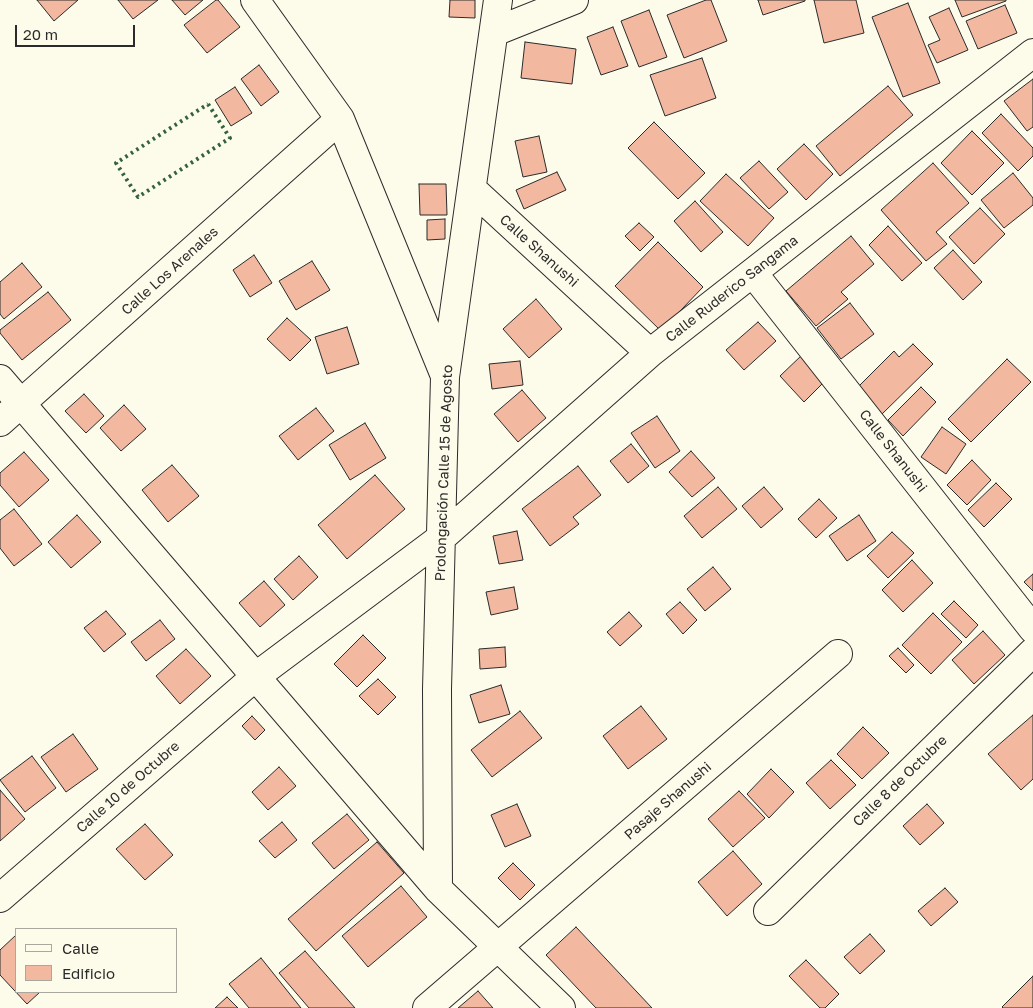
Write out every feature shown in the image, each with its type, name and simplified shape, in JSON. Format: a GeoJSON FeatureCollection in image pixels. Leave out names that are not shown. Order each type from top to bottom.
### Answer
{"type":"FeatureCollection","features":[{"type":"Feature","properties":{"kind":"street"},"geometry":{"type":"LineString","coordinates":[[255,0],[340,119],[446,377]]}},
{"type":"Feature","properties":{"kind":"street","name":"Prolongación Calle 15 de Agosto"},"geometry":{"type":"LineString","coordinates":[[438,889],[437,689],[446,377],[498,0]]}},
{"type":"Feature","properties":{"kind":"street"},"geometry":{"type":"LineString","coordinates":[[494,32],[574,0]]}},
{"type":"Feature","properties":{"kind":"street","name":"Calle Ruderico Sangama"},"geometry":{"type":"LineString","coordinates":[[441,538],[650,353],[1033,53]]}},
{"type":"Feature","properties":{"kind":"street","name":"Calle Los Arenales"},"geometry":{"type":"LineString","coordinates":[[0,422],[340,119]]}},
{"type":"Feature","properties":{"kind":"street","name":"Calle Shanushi"},"geometry":{"type":"LineString","coordinates":[[472,190],[650,353]]}},
{"type":"Feature","properties":{"kind":"street","name":"Calle Shanushi"},"geometry":{"type":"LineString","coordinates":[[753,273],[1033,629]]}},
{"type":"Feature","properties":{"kind":"street"},"geometry":{"type":"LineString","coordinates":[[0,379],[438,889],[561,1008]]}},
{"type":"Feature","properties":{"kind":"street","name":"Calle 10 de Octubre"},"geometry":{"type":"LineString","coordinates":[[0,898],[255,677],[441,538]]}},
{"type":"Feature","properties":{"kind":"street","name":"Calle 8 de Octubre"},"geometry":{"type":"LineString","coordinates":[[768,911],[1033,652]]}},
{"type":"Feature","properties":{"kind":"street","name":"Pasaje Shanushi"},"geometry":{"type":"LineString","coordinates":[[427,1008],[838,654]]}},
{"type":"Feature","properties":{"kind":"building"},"geometry":{"type":"Polygon","coordinates":[[[37,0],[78,0],[54,21],[37,0]]]}},
{"type":"Feature","properties":{"kind":"building"},"geometry":{"type":"Polygon","coordinates":[[[118,0],[158,0],[133,19],[118,0]]]}},
{"type":"Feature","properties":{"kind":"building"},"geometry":{"type":"Polygon","coordinates":[[[172,0],[203,0],[185,15],[172,0]]]}},
{"type":"Feature","properties":{"kind":"building"},"geometry":{"type":"Polygon","coordinates":[[[216,0],[240,27],[207,53],[184,25],[216,0]]]}},
{"type":"Feature","properties":{"kind":"building"},"geometry":{"type":"Polygon","coordinates":[[[450,0],[475,0],[475,18],[449,17],[450,0]]]}},
{"type":"Feature","properties":{"kind":"building"},"geometry":{"type":"Polygon","coordinates":[[[706,0],[711,0],[727,41],[684,58],[667,15],[706,0]]]}},
{"type":"Feature","properties":{"kind":"building"},"geometry":{"type":"Polygon","coordinates":[[[758,0],[805,0],[805,1],[763,15],[758,0]]]}},
{"type":"Feature","properties":{"kind":"building"},"geometry":{"type":"Polygon","coordinates":[[[814,0],[856,0],[864,33],[824,43],[814,0]]]}},
{"type":"Feature","properties":{"kind":"building"},"geometry":{"type":"Polygon","coordinates":[[[955,0],[1006,0],[1006,1],[962,17],[955,0]]]}},
{"type":"Feature","properties":{"kind":"building"},"geometry":{"type":"Polygon","coordinates":[[[908,3],[940,83],[903,97],[872,17],[908,3]]]}},
{"type":"Feature","properties":{"kind":"building"},"geometry":{"type":"Polygon","coordinates":[[[1005,5],[1017,33],[978,49],[966,21],[1005,5]]]}},
{"type":"Feature","properties":{"kind":"building"},"geometry":{"type":"Polygon","coordinates":[[[949,8],[968,50],[937,63],[928,45],[940,40],[929,17],[949,8]]]}},
{"type":"Feature","properties":{"kind":"building"},"geometry":{"type":"Polygon","coordinates":[[[649,10],[667,57],[639,67],[621,21],[649,10]]]}},
{"type":"Feature","properties":{"kind":"building"},"geometry":{"type":"Polygon","coordinates":[[[613,27],[628,66],[601,75],[587,37],[613,27]]]}},
{"type":"Feature","properties":{"kind":"building"},"geometry":{"type":"Polygon","coordinates":[[[525,42],[576,49],[572,84],[521,78],[525,42]]]}},
{"type":"Feature","properties":{"kind":"building"},"geometry":{"type":"Polygon","coordinates":[[[702,58],[716,98],[665,116],[650,75],[702,58]]]}},
{"type":"Feature","properties":{"kind":"building"},"geometry":{"type":"Polygon","coordinates":[[[259,65],[279,92],[261,106],[241,79],[259,65]]]}},
{"type":"Feature","properties":{"kind":"building"},"geometry":{"type":"Polygon","coordinates":[[[1033,79],[1033,127],[1027,131],[1004,101],[1033,79]]]}},
{"type":"Feature","properties":{"kind":"building"},"geometry":{"type":"Polygon","coordinates":[[[888,86],[913,115],[840,176],[816,146],[888,86]]]}},
{"type":"Feature","properties":{"kind":"building"},"geometry":{"type":"Polygon","coordinates":[[[235,87],[252,113],[231,126],[215,100],[235,87]]]}},
{"type":"Feature","properties":{"kind":"building"},"geometry":{"type":"Polygon","coordinates":[[[1001,114],[1033,148],[1033,156],[1018,171],[982,133],[1001,114]]]}},
{"type":"Feature","properties":{"kind":"building"},"geometry":{"type":"Polygon","coordinates":[[[654,122],[705,173],[678,199],[628,148],[654,122]]]}},
{"type":"Feature","properties":{"kind":"building"},"geometry":{"type":"Polygon","coordinates":[[[972,131],[1004,163],[972,195],[941,163],[972,131]]]}},
{"type":"Feature","properties":{"kind":"building"},"geometry":{"type":"Polygon","coordinates":[[[539,136],[547,172],[523,177],[515,141],[539,136]]]}},
{"type":"Feature","properties":{"kind":"building"},"geometry":{"type":"Polygon","coordinates":[[[804,144],[833,174],[806,200],[777,169],[804,144]]]}},
{"type":"Feature","properties":{"kind":"building"},"geometry":{"type":"Polygon","coordinates":[[[759,161],[788,192],[769,209],[740,178],[759,161]]]}},
{"type":"Feature","properties":{"kind":"building"},"geometry":{"type":"Polygon","coordinates":[[[933,163],[969,203],[936,232],[947,244],[926,261],[881,210],[933,163]]]}},
{"type":"Feature","properties":{"kind":"building"},"geometry":{"type":"Polygon","coordinates":[[[557,172],[566,190],[524,209],[516,190],[557,172]]]}},
{"type":"Feature","properties":{"kind":"building"},"geometry":{"type":"Polygon","coordinates":[[[1013,173],[1033,198],[1033,205],[1004,228],[981,200],[1013,173]]]}},
{"type":"Feature","properties":{"kind":"building"},"geometry":{"type":"Polygon","coordinates":[[[726,174],[774,218],[748,246],[700,201],[726,174]]]}},
{"type":"Feature","properties":{"kind":"building"},"geometry":{"type":"Polygon","coordinates":[[[419,184],[446,184],[447,215],[420,215],[419,184]]]}},
{"type":"Feature","properties":{"kind":"building"},"geometry":{"type":"Polygon","coordinates":[[[695,201],[723,232],[701,252],[674,221],[695,201]]]}},
{"type":"Feature","properties":{"kind":"building"},"geometry":{"type":"Polygon","coordinates":[[[980,208],[1005,234],[974,264],[949,237],[980,208]]]}},
{"type":"Feature","properties":{"kind":"building"},"geometry":{"type":"Polygon","coordinates":[[[445,219],[445,239],[427,240],[427,220],[445,219]]]}},
{"type":"Feature","properties":{"kind":"building"},"geometry":{"type":"Polygon","coordinates":[[[639,223],[654,237],[640,251],[625,236],[639,223]]]}},
{"type":"Feature","properties":{"kind":"building"},"geometry":{"type":"Polygon","coordinates":[[[888,226],[922,263],[902,281],[869,245],[888,226]]]}},
{"type":"Feature","properties":{"kind":"building"},"geometry":{"type":"Polygon","coordinates":[[[851,236],[874,264],[841,292],[848,299],[816,326],[786,291],[851,236]]]}},
{"type":"Feature","properties":{"kind":"building"},"geometry":{"type":"Polygon","coordinates":[[[658,242],[703,287],[661,331],[615,286],[658,242]]]}},
{"type":"Feature","properties":{"kind":"building"},"geometry":{"type":"Polygon","coordinates":[[[953,250],[982,282],[963,300],[934,268],[953,250]]]}},
{"type":"Feature","properties":{"kind":"building"},"geometry":{"type":"Polygon","coordinates":[[[254,255],[272,283],[250,297],[233,270],[254,255]]]}},
{"type":"Feature","properties":{"kind":"building"},"geometry":{"type":"Polygon","coordinates":[[[312,261],[330,290],[296,310],[279,281],[312,261]]]}},
{"type":"Feature","properties":{"kind":"building"},"geometry":{"type":"Polygon","coordinates":[[[22,263],[42,287],[4,319],[0,314],[0,282],[22,263]]]}},
{"type":"Feature","properties":{"kind":"building"},"geometry":{"type":"Polygon","coordinates":[[[48,292],[71,320],[22,360],[0,333],[0,330],[48,292]]]}},
{"type":"Feature","properties":{"kind":"building"},"geometry":{"type":"Polygon","coordinates":[[[536,299],[562,329],[529,358],[503,329],[536,299]]]}},
{"type":"Feature","properties":{"kind":"building"},"geometry":{"type":"Polygon","coordinates":[[[850,303],[874,334],[841,359],[817,328],[850,303]]]}},
{"type":"Feature","properties":{"kind":"building"},"geometry":{"type":"Polygon","coordinates":[[[287,318],[311,340],[290,361],[267,339],[287,318]]]}},
{"type":"Feature","properties":{"kind":"building"},"geometry":{"type":"Polygon","coordinates":[[[758,322],[776,341],[744,370],[726,350],[758,322]]]}},
{"type":"Feature","properties":{"kind":"building"},"geometry":{"type":"Polygon","coordinates":[[[347,327],[359,364],[327,374],[315,337],[347,327]]]}},
{"type":"Feature","properties":{"kind":"building"},"geometry":{"type":"Polygon","coordinates":[[[913,344],[933,364],[880,416],[855,390],[894,351],[899,357],[913,344]]]}},
{"type":"Feature","properties":{"kind":"building"},"geometry":{"type":"Polygon","coordinates":[[[802,355],[826,380],[804,402],[780,376],[802,355]]]}},
{"type":"Feature","properties":{"kind":"building"},"geometry":{"type":"Polygon","coordinates":[[[1007,359],[1031,382],[971,442],[948,419],[1007,359]]]}},
{"type":"Feature","properties":{"kind":"building"},"geometry":{"type":"Polygon","coordinates":[[[520,361],[523,385],[492,389],[489,364],[520,361]]]}},
{"type":"Feature","properties":{"kind":"building"},"geometry":{"type":"Polygon","coordinates":[[[921,387],[936,402],[903,436],[888,420],[921,387]]]}},
{"type":"Feature","properties":{"kind":"building"},"geometry":{"type":"Polygon","coordinates":[[[522,390],[546,418],[518,442],[494,414],[522,390]]]}},
{"type":"Feature","properties":{"kind":"building"},"geometry":{"type":"Polygon","coordinates":[[[84,394],[104,416],[86,433],[65,411],[84,394]]]}},
{"type":"Feature","properties":{"kind":"building"},"geometry":{"type":"Polygon","coordinates":[[[124,405],[146,429],[121,451],[100,428],[124,405]]]}},
{"type":"Feature","properties":{"kind":"building"},"geometry":{"type":"Polygon","coordinates":[[[316,408],[334,431],[298,460],[279,436],[316,408]]]}},
{"type":"Feature","properties":{"kind":"building"},"geometry":{"type":"Polygon","coordinates":[[[657,416],[680,451],[655,468],[631,433],[657,416]]]}},
{"type":"Feature","properties":{"kind":"building"},"geometry":{"type":"Polygon","coordinates":[[[365,423],[386,458],[350,480],[329,445],[365,423]]]}},
{"type":"Feature","properties":{"kind":"building"},"geometry":{"type":"Polygon","coordinates":[[[942,427],[966,444],[946,474],[921,457],[942,427]]]}},
{"type":"Feature","properties":{"kind":"building"},"geometry":{"type":"Polygon","coordinates":[[[631,444],[649,466],[628,483],[610,461],[631,444]]]}},
{"type":"Feature","properties":{"kind":"building"},"geometry":{"type":"Polygon","coordinates":[[[691,451],[715,478],[692,497],[669,472],[691,451]]]}},
{"type":"Feature","properties":{"kind":"building"},"geometry":{"type":"Polygon","coordinates":[[[24,452],[49,480],[19,507],[0,485],[0,473],[24,452]]]}},
{"type":"Feature","properties":{"kind":"building"},"geometry":{"type":"Polygon","coordinates":[[[972,460],[991,480],[967,505],[947,485],[972,460]]]}},
{"type":"Feature","properties":{"kind":"building"},"geometry":{"type":"Polygon","coordinates":[[[172,465],[199,496],[168,522],[142,490],[172,465]]]}},
{"type":"Feature","properties":{"kind":"building"},"geometry":{"type":"Polygon","coordinates":[[[578,466],[601,495],[573,517],[579,524],[550,546],[522,509],[578,466]]]}},
{"type":"Feature","properties":{"kind":"building"},"geometry":{"type":"Polygon","coordinates":[[[375,475],[405,509],[347,559],[318,525],[375,475]]]}},
{"type":"Feature","properties":{"kind":"building"},"geometry":{"type":"Polygon","coordinates":[[[996,483],[1012,499],[984,527],[968,510],[996,483]]]}},
{"type":"Feature","properties":{"kind":"building"},"geometry":{"type":"Polygon","coordinates":[[[718,487],[737,509],[702,538],[684,516],[718,487]]]}},
{"type":"Feature","properties":{"kind":"building"},"geometry":{"type":"Polygon","coordinates":[[[764,487],[783,509],[761,528],[742,506],[764,487]]]}},
{"type":"Feature","properties":{"kind":"building"},"geometry":{"type":"Polygon","coordinates":[[[819,499],[837,518],[816,538],[798,519],[819,499]]]}},
{"type":"Feature","properties":{"kind":"building"},"geometry":{"type":"Polygon","coordinates":[[[14,509],[42,544],[14,566],[0,548],[0,520],[14,509]]]}},
{"type":"Feature","properties":{"kind":"building"},"geometry":{"type":"Polygon","coordinates":[[[77,515],[101,542],[71,568],[48,542],[77,515]]]}},
{"type":"Feature","properties":{"kind":"building"},"geometry":{"type":"Polygon","coordinates":[[[859,515],[876,541],[847,561],[829,536],[859,515]]]}},
{"type":"Feature","properties":{"kind":"building"},"geometry":{"type":"Polygon","coordinates":[[[517,531],[523,560],[499,564],[493,536],[517,531]]]}},
{"type":"Feature","properties":{"kind":"building"},"geometry":{"type":"Polygon","coordinates":[[[892,532],[914,553],[888,578],[867,556],[892,532]]]}},
{"type":"Feature","properties":{"kind":"building"},"geometry":{"type":"Polygon","coordinates":[[[299,556],[318,577],[293,600],[274,579],[299,556]]]}},
{"type":"Feature","properties":{"kind":"building"},"geometry":{"type":"Polygon","coordinates":[[[912,560],[933,583],[903,612],[882,590],[912,560]]]}},
{"type":"Feature","properties":{"kind":"building"},"geometry":{"type":"Polygon","coordinates":[[[713,567],[731,589],[705,611],[687,589],[713,567]]]}},
{"type":"Feature","properties":{"kind":"building"},"geometry":{"type":"Polygon","coordinates":[[[1033,574],[1033,591],[1024,582],[1033,574]]]}},
{"type":"Feature","properties":{"kind":"building"},"geometry":{"type":"Polygon","coordinates":[[[264,581],[285,605],[260,627],[239,603],[264,581]]]}},
{"type":"Feature","properties":{"kind":"building"},"geometry":{"type":"Polygon","coordinates":[[[514,587],[518,609],[491,615],[486,592],[514,587]]]}},
{"type":"Feature","properties":{"kind":"building"},"geometry":{"type":"Polygon","coordinates":[[[954,601],[978,625],[966,638],[941,614],[954,601]]]}},
{"type":"Feature","properties":{"kind":"building"},"geometry":{"type":"Polygon","coordinates":[[[680,602],[697,620],[683,634],[666,614],[680,602]]]}},
{"type":"Feature","properties":{"kind":"building"},"geometry":{"type":"Polygon","coordinates":[[[106,611],[126,634],[104,652],[84,628],[106,611]]]}},
{"type":"Feature","properties":{"kind":"building"},"geometry":{"type":"Polygon","coordinates":[[[629,612],[642,626],[620,646],[607,632],[629,612]]]}},
{"type":"Feature","properties":{"kind":"building"},"geometry":{"type":"Polygon","coordinates":[[[933,613],[962,642],[931,674],[902,645],[933,613]]]}},
{"type":"Feature","properties":{"kind":"building"},"geometry":{"type":"Polygon","coordinates":[[[160,620],[175,639],[146,661],[131,642],[160,620]]]}},
{"type":"Feature","properties":{"kind":"building"},"geometry":{"type":"Polygon","coordinates":[[[983,631],[1005,655],[974,684],[952,660],[983,631]]]}},
{"type":"Feature","properties":{"kind":"building"},"geometry":{"type":"Polygon","coordinates":[[[363,635],[386,658],[357,687],[334,664],[363,635]]]}},
{"type":"Feature","properties":{"kind":"building"},"geometry":{"type":"Polygon","coordinates":[[[505,647],[506,667],[480,669],[479,649],[505,647]]]}},
{"type":"Feature","properties":{"kind":"building"},"geometry":{"type":"Polygon","coordinates":[[[898,648],[914,665],[906,673],[889,656],[898,648]]]}},
{"type":"Feature","properties":{"kind":"building"},"geometry":{"type":"Polygon","coordinates":[[[186,649],[211,676],[180,704],[156,676],[186,649]]]}},
{"type":"Feature","properties":{"kind":"building"},"geometry":{"type":"Polygon","coordinates":[[[378,679],[396,697],[378,715],[359,696],[378,679]]]}},
{"type":"Feature","properties":{"kind":"building"},"geometry":{"type":"Polygon","coordinates":[[[501,685],[510,714],[479,723],[470,695],[501,685]]]}},
{"type":"Feature","properties":{"kind":"building"},"geometry":{"type":"Polygon","coordinates":[[[641,706],[667,739],[628,769],[603,736],[641,706]]]}},
{"type":"Feature","properties":{"kind":"building"},"geometry":{"type":"Polygon","coordinates":[[[520,711],[542,738],[492,777],[471,750],[520,711]]]}},
{"type":"Feature","properties":{"kind":"building"},"geometry":{"type":"Polygon","coordinates":[[[1033,715],[1033,779],[1021,790],[988,754],[1033,715]]]}},
{"type":"Feature","properties":{"kind":"building"},"geometry":{"type":"Polygon","coordinates":[[[252,716],[265,730],[255,740],[242,726],[252,716]]]}},
{"type":"Feature","properties":{"kind":"building"},"geometry":{"type":"Polygon","coordinates":[[[863,727],[889,753],[862,779],[837,754],[863,727]]]}},
{"type":"Feature","properties":{"kind":"building"},"geometry":{"type":"Polygon","coordinates":[[[73,734],[98,769],[66,792],[41,757],[73,734]]]}},
{"type":"Feature","properties":{"kind":"building"},"geometry":{"type":"Polygon","coordinates":[[[32,756],[56,788],[25,812],[0,780],[32,756]]]}},
{"type":"Feature","properties":{"kind":"building"},"geometry":{"type":"Polygon","coordinates":[[[831,760],[856,785],[830,809],[806,783],[831,760]]]}},
{"type":"Feature","properties":{"kind":"building"},"geometry":{"type":"Polygon","coordinates":[[[279,767],[296,786],[268,810],[252,792],[279,767]]]}},
{"type":"Feature","properties":{"kind":"building"},"geometry":{"type":"Polygon","coordinates":[[[771,769],[794,792],[769,818],[747,794],[771,769]]]}},
{"type":"Feature","properties":{"kind":"building"},"geometry":{"type":"Polygon","coordinates":[[[0,790],[25,819],[0,841],[0,790]]]}},
{"type":"Feature","properties":{"kind":"building"},"geometry":{"type":"Polygon","coordinates":[[[739,791],[765,818],[733,847],[708,819],[739,791]]]}},
{"type":"Feature","properties":{"kind":"building"},"geometry":{"type":"Polygon","coordinates":[[[517,804],[531,836],[505,847],[491,815],[517,804]]]}},
{"type":"Feature","properties":{"kind":"building"},"geometry":{"type":"Polygon","coordinates":[[[927,804],[944,823],[920,845],[903,826],[927,804]]]}},
{"type":"Feature","properties":{"kind":"building"},"geometry":{"type":"Polygon","coordinates":[[[347,814],[369,840],[334,869],[312,843],[347,814]]]}},
{"type":"Feature","properties":{"kind":"building"},"geometry":{"type":"Polygon","coordinates":[[[282,822],[297,840],[275,858],[259,841],[282,822]]]}},
{"type":"Feature","properties":{"kind":"building"},"geometry":{"type":"Polygon","coordinates":[[[145,824],[173,855],[145,880],[116,849],[145,824]]]}},
{"type":"Feature","properties":{"kind":"building"},"geometry":{"type":"Polygon","coordinates":[[[377,842],[404,873],[316,951],[288,919],[377,842]]]}},
{"type":"Feature","properties":{"kind":"building"},"geometry":{"type":"Polygon","coordinates":[[[733,851],[762,884],[727,916],[698,882],[733,851]]]}},
{"type":"Feature","properties":{"kind":"building"},"geometry":{"type":"Polygon","coordinates":[[[513,863],[535,885],[520,900],[498,878],[513,863]]]}},
{"type":"Feature","properties":{"kind":"building"},"geometry":{"type":"Polygon","coordinates":[[[401,886],[427,917],[368,967],[342,936],[401,886]]]}},
{"type":"Feature","properties":{"kind":"building"},"geometry":{"type":"Polygon","coordinates":[[[945,888],[958,902],[931,926],[918,911],[945,888]]]}},
{"type":"Feature","properties":{"kind":"building"},"geometry":{"type":"Polygon","coordinates":[[[576,927],[652,1008],[596,1008],[546,955],[576,927]]]}},
{"type":"Feature","properties":{"kind":"building"},"geometry":{"type":"Polygon","coordinates":[[[870,934],[885,951],[860,974],[844,957],[870,934]]]}},
{"type":"Feature","properties":{"kind":"building"},"geometry":{"type":"Polygon","coordinates":[[[15,936],[15,991],[0,975],[0,950],[15,936]]]}},
{"type":"Feature","properties":{"kind":"building"},"geometry":{"type":"Polygon","coordinates":[[[305,951],[355,1008],[309,1008],[279,973],[305,951]]]}},
{"type":"Feature","properties":{"kind":"building"},"geometry":{"type":"Polygon","coordinates":[[[261,958],[301,1008],[249,1008],[229,984],[261,958]]]}},
{"type":"Feature","properties":{"kind":"building"},"geometry":{"type":"Polygon","coordinates":[[[806,960],[839,994],[825,1008],[820,1008],[789,976],[806,960]]]}},
{"type":"Feature","properties":{"kind":"building"},"geometry":{"type":"Polygon","coordinates":[[[1033,976],[1033,1008],[1003,1008],[1002,1007],[1033,976]]]}},
{"type":"Feature","properties":{"kind":"building"},"geometry":{"type":"Polygon","coordinates":[[[478,991],[493,1008],[458,1008],[478,991]]]}},
{"type":"Feature","properties":{"kind":"building"},"geometry":{"type":"Polygon","coordinates":[[[17,993],[39,993],[27,1004],[17,993]]]}},
{"type":"Feature","properties":{"kind":"building"},"geometry":{"type":"Polygon","coordinates":[[[227,997],[238,1008],[215,1008],[227,997]]]}},
{"type":"Feature","properties":{"kind":"hedge"},"geometry":{"type":"LineString","coordinates":[[208,104],[230,138],[138,197],[116,163],[208,104]]}}]}
